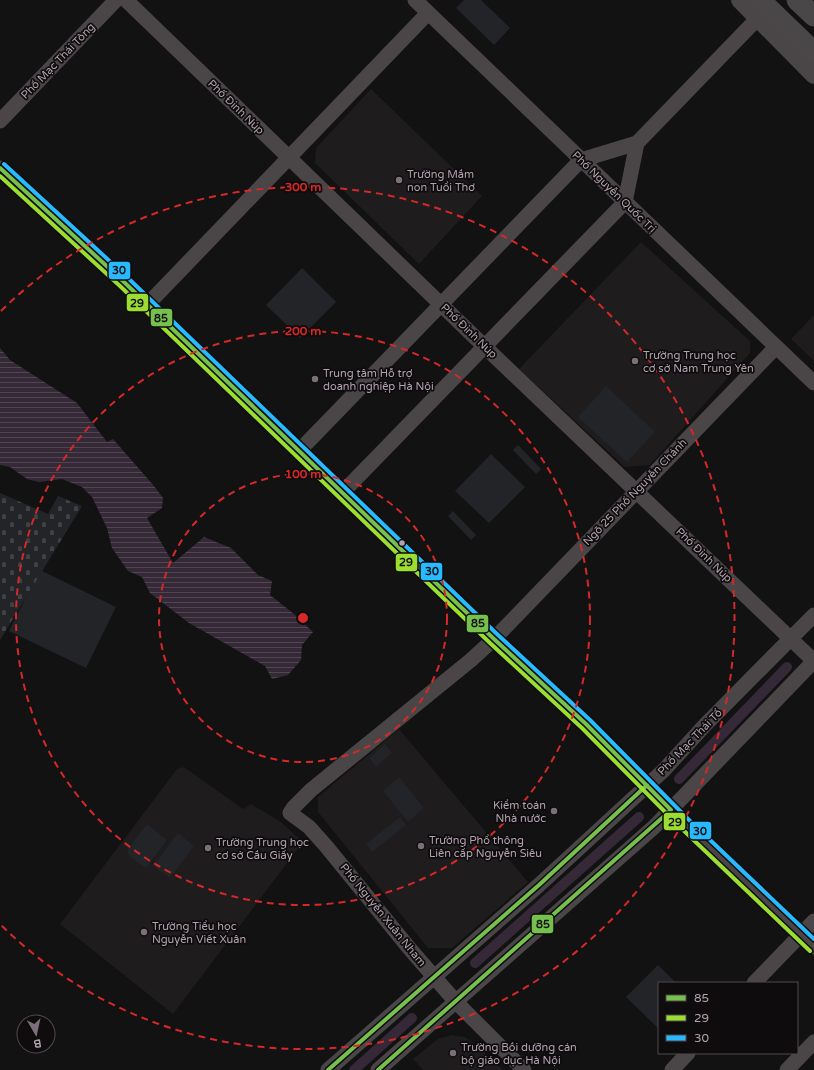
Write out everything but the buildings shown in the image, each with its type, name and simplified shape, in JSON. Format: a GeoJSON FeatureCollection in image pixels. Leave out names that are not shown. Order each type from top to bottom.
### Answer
{"type":"FeatureCollection","features":[{"type":"Feature","properties":{"kind":"highway"},"geometry":{"type":"LineString","coordinates":[[797,0],[814,16]]}},
{"type":"Feature","properties":{"kind":"highway"},"geometry":{"type":"LineString","coordinates":[[759,9],[814,52]]}},
{"type":"Feature","properties":{"kind":"main road"},"geometry":{"type":"LineString","coordinates":[[740,0],[759,9],[814,75]]}},
{"type":"Feature","properties":{"kind":"main road"},"geometry":{"type":"LineString","coordinates":[[759,9],[776,0]]}},
{"type":"Feature","properties":{"kind":"street","name":"Phố Mạc Thái Tông"},"geometry":{"type":"LineString","coordinates":[[0,122],[116,0]]}},
{"type":"Feature","properties":{"kind":"street","name":"Phố Đinh Núp"},"geometry":{"type":"LineString","coordinates":[[126,0],[484,346],[814,661]]}},
{"type":"Feature","properties":{"kind":"street","name":"Phố Nguyễn Quốc Trị"},"geometry":{"type":"LineString","coordinates":[[415,0],[814,383]]}},
{"type":"Feature","properties":{"kind":"street"},"geometry":{"type":"LineString","coordinates":[[299,451],[581,160],[637,143],[759,9]]}},
{"type":"Feature","properties":{"kind":"street"},"geometry":{"type":"LineString","coordinates":[[147,305],[290,159],[428,13]]}},
{"type":"Feature","properties":{"kind":"street"},"geometry":{"type":"LineString","coordinates":[[343,492],[625,202],[637,143]]}},
{"type":"Feature","properties":{"kind":"street"},"geometry":{"type":"LineString","coordinates":[[0,168],[147,305],[494,639],[586,724],[671,810],[814,947]]}},
{"type":"Feature","properties":{"kind":"street","name":"Ngõ 25 Phố Nguyễn Chánh"},"geometry":{"type":"LineString","coordinates":[[290,813],[294,806],[311,790],[471,660],[494,639],[776,347]]}},
{"type":"Feature","properties":{"kind":"street","name":"Phố Mạc Thái Tổ"},"geometry":{"type":"LineString","coordinates":[[328,1070],[539,885],[664,770],[705,725],[814,615]]}},
{"type":"Feature","properties":{"kind":"street"},"geometry":{"type":"LineString","coordinates":[[378,1070],[671,810],[814,661]]}},
{"type":"Feature","properties":{"kind":"street","name":"Phố Nguyễn Xuân Nham"},"geometry":{"type":"LineString","coordinates":[[290,813],[434,978],[524,1070]]}},
{"type":"Feature","properties":{"kind":"street"},"geometry":{"type":"LineString","coordinates":[[755,982],[814,921]]}},
{"type":"Feature","properties":{"kind":"street"},"geometry":{"type":"LineString","coordinates":[[787,1070],[814,1042]]}},
{"type":"Feature","properties":{"kind":"street"},"geometry":{"type":"LineString","coordinates":[[672,1070],[687,1054]]}},
{"type":"Feature","properties":{"kind":"shaded area","name":"Trường Mầm non Tuổi Thơ"},"geometry":{"type":"Polygon","coordinates":[[[371,89],[482,196],[419,264],[315,163],[316,148],[371,89]]]}},
{"type":"Feature","properties":{"kind":"shaded area","name":"Trường Trung học cơ sở Nam Trung Yên"},"geometry":{"type":"Polygon","coordinates":[[[641,242],[750,341],[750,353],[650,465],[625,467],[519,369],[641,242]]]}},
{"type":"Feature","properties":{"kind":"shaded area"},"geometry":{"type":"Polygon","coordinates":[[[814,315],[814,361],[791,339],[814,315]]]}},
{"type":"Feature","properties":{"kind":"shaded area"},"geometry":{"type":"Polygon","coordinates":[[[0,348],[10,360],[77,403],[107,442],[113,439],[154,486],[163,498],[162,508],[147,518],[173,563],[204,537],[231,548],[258,575],[272,581],[270,595],[294,614],[313,632],[302,645],[301,660],[288,675],[272,679],[265,666],[189,623],[150,593],[142,577],[128,571],[112,548],[107,528],[92,497],[82,487],[62,479],[39,482],[27,479],[10,467],[0,465],[0,348]]]}},
{"type":"Feature","properties":{"kind":"shaded area","name":"Trường Phổ thông Liên cấp Nguyễn Siêu"},"geometry":{"type":"Polygon","coordinates":[[[399,729],[528,882],[452,948],[428,948],[318,812],[318,797],[399,729]]]}},
{"type":"Feature","properties":{"kind":"shaded area"},"geometry":{"type":"Polygon","coordinates":[[[184,767],[243,809],[251,804],[281,822],[303,842],[173,1014],[60,924],[177,769],[184,767]]]}},
{"type":"Feature","properties":{"kind":"shaded area","name":"Trường Bồi dưỡng cán bộ giáo dục Hà Nội"},"geometry":{"type":"Polygon","coordinates":[[[452,1035],[465,1037],[478,1046],[503,1070],[423,1070],[413,1059],[438,1039],[452,1035]]]}},
{"type":"Feature","properties":{"kind":"green space"},"geometry":{"type":"Polygon","coordinates":[[[464,0],[481,0],[510,28],[494,45],[456,8],[464,0]]]}},
{"type":"Feature","properties":{"kind":"green space"},"geometry":{"type":"Polygon","coordinates":[[[302,268],[336,302],[300,338],[266,305],[302,268]]]}},
{"type":"Feature","properties":{"kind":"green space"},"geometry":{"type":"Polygon","coordinates":[[[606,386],[655,432],[627,462],[578,417],[606,386]]]}},
{"type":"Feature","properties":{"kind":"green space"},"geometry":{"type":"Polygon","coordinates":[[[518,445],[541,469],[536,474],[513,450],[518,445]]]}},
{"type":"Feature","properties":{"kind":"green space"},"geometry":{"type":"Polygon","coordinates":[[[491,454],[525,487],[489,523],[455,491],[491,454]]]}},
{"type":"Feature","properties":{"kind":"green space"},"geometry":{"type":"Polygon","coordinates":[[[0,493],[48,514],[58,496],[82,506],[0,640],[0,493]]]}},
{"type":"Feature","properties":{"kind":"green space"},"geometry":{"type":"Polygon","coordinates":[[[453,511],[476,535],[471,540],[448,516],[453,511]]]}},
{"type":"Feature","properties":{"kind":"green space"},"geometry":{"type":"Polygon","coordinates":[[[40,570],[116,607],[86,668],[9,631],[40,570]]]}},
{"type":"Feature","properties":{"kind":"green space"},"geometry":{"type":"Polygon","coordinates":[[[385,744],[392,753],[376,767],[369,758],[385,744]]]}},
{"type":"Feature","properties":{"kind":"green space"},"geometry":{"type":"Polygon","coordinates":[[[399,777],[424,808],[408,822],[383,791],[399,777]]]}},
{"type":"Feature","properties":{"kind":"green space"},"geometry":{"type":"Polygon","coordinates":[[[400,817],[406,825],[372,852],[366,844],[400,817]]]}},
{"type":"Feature","properties":{"kind":"green space"},"geometry":{"type":"Polygon","coordinates":[[[147,824],[167,840],[146,868],[132,858],[127,850],[147,824]]]}},
{"type":"Feature","properties":{"kind":"green space"},"geometry":{"type":"Polygon","coordinates":[[[178,833],[194,846],[170,878],[153,866],[178,833]]]}},
{"type":"Feature","properties":{"kind":"green space"},"geometry":{"type":"Polygon","coordinates":[[[658,965],[675,982],[658,982],[658,1028],[626,997],[658,965]]]}},
{"type":"Feature","properties":{"kind":"waterway"},"geometry":{"type":"LineString","coordinates":[[679,779],[787,667]]}},
{"type":"Feature","properties":{"kind":"waterway"},"geometry":{"type":"LineString","coordinates":[[475,963],[639,817]]}},
{"type":"Feature","properties":{"kind":"waterway"},"geometry":{"type":"LineString","coordinates":[[354,1070],[412,1018]]}},
{"type":"Feature","properties":{"kind":"transit line","name":"30"},"geometry":{"type":"LineString","coordinates":[[4,164],[128,278],[498,635],[590,720],[688,819],[814,939]]}},
{"type":"Feature","properties":{"kind":"transit line","name":"85"},"geometry":{"type":"LineString","coordinates":[[0,168],[124,282],[494,639],[586,724],[671,810],[378,1070]]}},
{"type":"Feature","properties":{"kind":"transit line","name":"29"},"geometry":{"type":"LineString","coordinates":[[0,176],[120,286],[490,643],[582,728],[680,827],[810,951]]}},
{"type":"Feature","properties":{"kind":"transit line","name":"85"},"geometry":{"type":"LineString","coordinates":[[328,1070],[539,885],[647,785]]}},
{"type":"Feature","properties":{"kind":"place","name":"Trường Mầm non Tuổi Thơ"},"geometry":{"type":"Point","coordinates":[399,180]}},
{"type":"Feature","properties":{"kind":"place","name":"Trường Trung học cơ sở Nam Trung Yên"},"geometry":{"type":"Point","coordinates":[635,361]}},
{"type":"Feature","properties":{"kind":"place","name":"Trung tâm Hỗ trợ doanh nghiệp Hà Nội"},"geometry":{"type":"Point","coordinates":[315,379]}},
{"type":"Feature","properties":{"kind":"place","name":"Kiểm toán Nhà nước"},"geometry":{"type":"Point","coordinates":[554,811]}},
{"type":"Feature","properties":{"kind":"place","name":"Trường Phổ thông Liên cấp Nguyễn Siêu"},"geometry":{"type":"Point","coordinates":[421,846]}},
{"type":"Feature","properties":{"kind":"place","name":"Trường Trung học cơ sở Cầu Giấy"},"geometry":{"type":"Point","coordinates":[208,848]}},
{"type":"Feature","properties":{"kind":"place","name":"Trường Tiểu học Nguyễn Viết Xuân"},"geometry":{"type":"Point","coordinates":[144,932]}},
{"type":"Feature","properties":{"kind":"place","name":"Trường Bồi dưỡng cán bộ giáo dục Hà Nội"},"geometry":{"type":"Point","coordinates":[453,1053]}}]}
